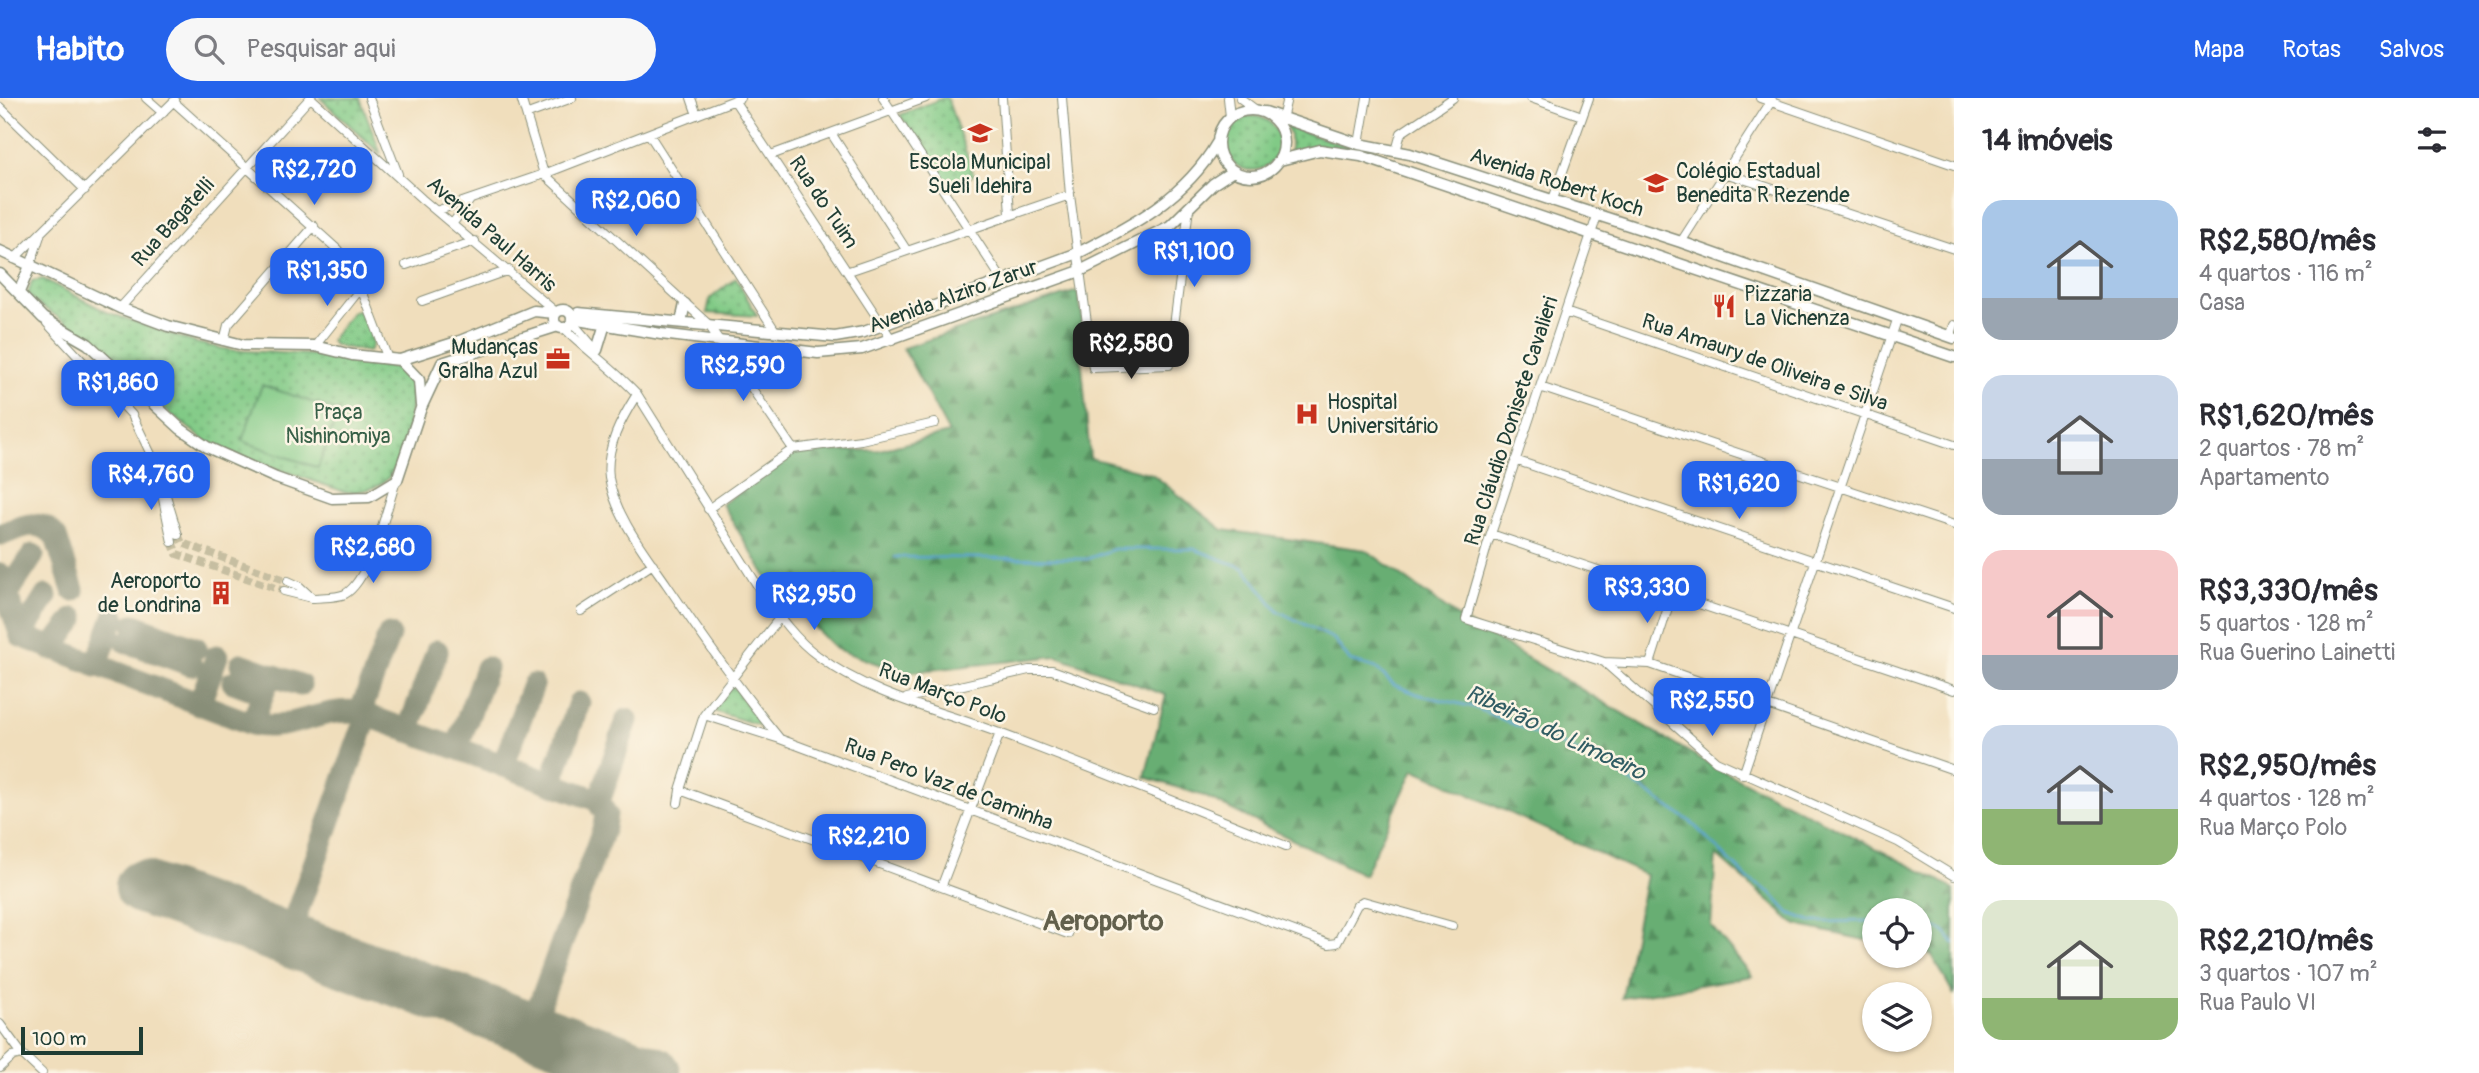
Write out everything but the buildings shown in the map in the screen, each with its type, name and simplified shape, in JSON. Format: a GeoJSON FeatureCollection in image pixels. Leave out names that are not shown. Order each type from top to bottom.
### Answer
{"type":"FeatureCollection","features":[{"type":"Feature","properties":{"kind":"main road"},"geometry":{"type":"LineString","coordinates":[[1261,111],[1281,128],[1284,150],[1280,160],[1273,168],[1254,176],[1233,171],[1225,164],[1217,143],[1219,133],[1230,117],[1238,112],[1261,111]]}},
{"type":"Feature","properties":{"kind":"main road","name":"Avenida Robert Koch"},"geometry":{"type":"LineString","coordinates":[[1261,111],[1359,144],[1410,154],[1681,242],[1897,320],[1952,337]]}},
{"type":"Feature","properties":{"kind":"main road","name":"Avenida Alziro Zarur"},"geometry":{"type":"LineString","coordinates":[[567,322],[681,322],[835,337],[882,326],[1077,253],[1162,207],[1203,168],[1217,143]]}},
{"type":"Feature","properties":{"kind":"main road","name":"Avenida Robert Koch"},"geometry":{"type":"LineString","coordinates":[[1280,160],[1309,152],[1337,151],[1361,156],[1954,358]]}},
{"type":"Feature","properties":{"kind":"main road"},"geometry":{"type":"LineString","coordinates":[[1396,151],[1400,171]]}},
{"type":"Feature","properties":{"kind":"main road"},"geometry":{"type":"LineString","coordinates":[[1400,171],[1410,154]]}},
{"type":"Feature","properties":{"kind":"main road","name":"Avenida Alziro Zarur"},"geometry":{"type":"LineString","coordinates":[[567,322],[605,324],[818,353],[862,349],[1080,271],[1170,226],[1213,184],[1233,171]]}},
{"type":"Feature","properties":{"kind":"main road"},"geometry":{"type":"LineString","coordinates":[[5,258],[30,266],[120,308],[167,326],[243,345],[314,346],[400,359],[460,341],[534,310],[555,313],[554,322],[567,322]]}},
{"type":"Feature","properties":{"kind":"main road"},"geometry":{"type":"LineString","coordinates":[[19,292],[30,266]]}},
{"type":"Feature","properties":{"kind":"main road"},"geometry":{"type":"LineString","coordinates":[[0,274],[43,318],[88,344],[181,429],[226,457],[332,498],[369,497],[397,480],[421,408],[442,363],[567,322]]}},
{"type":"Feature","properties":{"kind":"main road"},"geometry":{"type":"LineString","coordinates":[[681,322],[685,304]]}},
{"type":"Feature","properties":{"kind":"main road"},"geometry":{"type":"LineString","coordinates":[[598,353],[605,324]]}},
{"type":"Feature","properties":{"kind":"main road"},"geometry":{"type":"LineString","coordinates":[[460,341],[465,356]]}},
{"type":"Feature","properties":{"kind":"main road"},"geometry":{"type":"LineString","coordinates":[[400,359],[419,380],[421,408]]}},
{"type":"Feature","properties":{"kind":"street"},"geometry":{"type":"LineString","coordinates":[[146,98],[163,113]]}},
{"type":"Feature","properties":{"kind":"street","name":"Rua Bagatelli"},"geometry":{"type":"LineString","coordinates":[[120,308],[310,98]]}},
{"type":"Feature","properties":{"kind":"street","name":"Avenida Paul Harris"},"geometry":{"type":"LineString","coordinates":[[310,98],[555,313]]}},
{"type":"Feature","properties":{"kind":"street"},"geometry":{"type":"LineString","coordinates":[[369,98],[399,176]]}},
{"type":"Feature","properties":{"kind":"street"},"geometry":{"type":"LineString","coordinates":[[522,98],[544,174],[708,324],[793,449]]}},
{"type":"Feature","properties":{"kind":"street"},"geometry":{"type":"LineString","coordinates":[[528,114],[572,98]]}},
{"type":"Feature","properties":{"kind":"street"},"geometry":{"type":"LineString","coordinates":[[691,98],[697,115]]}},
{"type":"Feature","properties":{"kind":"street"},"geometry":{"type":"LineString","coordinates":[[883,98],[1003,281]]}},
{"type":"Feature","properties":{"kind":"street"},"geometry":{"type":"LineString","coordinates":[[771,155],[926,98]]}},
{"type":"Feature","properties":{"kind":"street"},"geometry":{"type":"LineString","coordinates":[[1002,98],[1010,214]]}},
{"type":"Feature","properties":{"kind":"street"},"geometry":{"type":"LineString","coordinates":[[1062,98],[1070,195],[1093,368],[1169,365],[1189,208]]}},
{"type":"Feature","properties":{"kind":"street"},"geometry":{"type":"LineString","coordinates":[[1228,98],[1230,117]]}},
{"type":"Feature","properties":{"kind":"street","name":"Avenida Robert Koch"},"geometry":{"type":"LineString","coordinates":[[1240,98],[1261,111]]}},
{"type":"Feature","properties":{"kind":"street"},"geometry":{"type":"LineString","coordinates":[[1282,120],[1287,98]]}},
{"type":"Feature","properties":{"kind":"street"},"geometry":{"type":"LineString","coordinates":[[1359,144],[1367,98]]}},
{"type":"Feature","properties":{"kind":"street"},"geometry":{"type":"LineString","coordinates":[[1396,151],[1401,133],[1453,98]]}},
{"type":"Feature","properties":{"kind":"street"},"geometry":{"type":"LineString","coordinates":[[1531,98],[1582,116]]}},
{"type":"Feature","properties":{"kind":"street"},"geometry":{"type":"LineString","coordinates":[[1552,202],[1589,98]]}},
{"type":"Feature","properties":{"kind":"street"},"geometry":{"type":"LineString","coordinates":[[1760,98],[1954,165]]}},
{"type":"Feature","properties":{"kind":"street"},"geometry":{"type":"LineString","coordinates":[[439,211],[544,174],[737,99]]}},
{"type":"Feature","properties":{"kind":"street","name":"Rua do Tuim"},"geometry":{"type":"LineString","coordinates":[[737,99],[892,340]]}},
{"type":"Feature","properties":{"kind":"street"},"geometry":{"type":"LineString","coordinates":[[5,258],[41,233],[175,100],[338,250],[361,288],[388,359]]}},
{"type":"Feature","properties":{"kind":"street"},"geometry":{"type":"LineString","coordinates":[[1681,242],[1772,100]]}},
{"type":"Feature","properties":{"kind":"street"},"geometry":{"type":"LineString","coordinates":[[0,107],[85,190]]}},
{"type":"Feature","properties":{"kind":"street"},"geometry":{"type":"LineString","coordinates":[[831,133],[907,251]]}},
{"type":"Feature","properties":{"kind":"street"},"geometry":{"type":"LineString","coordinates":[[649,134],[776,332]]}},
{"type":"Feature","properties":{"kind":"street"},"geometry":{"type":"LineString","coordinates":[[1725,173],[1954,249]]}},
{"type":"Feature","properties":{"kind":"street"},"geometry":{"type":"LineString","coordinates":[[849,271],[1070,195]]}},
{"type":"Feature","properties":{"kind":"street"},"geometry":{"type":"LineString","coordinates":[[453,223],[470,200]]}},
{"type":"Feature","properties":{"kind":"street","name":"Rua Cláudio Donisete Cavalieri"},"geometry":{"type":"LineString","coordinates":[[1597,216],[1515,460],[1466,619],[1604,662]]}},
{"type":"Feature","properties":{"kind":"street"},"geometry":{"type":"LineString","coordinates":[[224,341],[228,325],[314,226]]}},
{"type":"Feature","properties":{"kind":"street"},"geometry":{"type":"LineString","coordinates":[[30,266],[41,233]]}},
{"type":"Feature","properties":{"kind":"street"},"geometry":{"type":"LineString","coordinates":[[406,265],[475,242]]}},
{"type":"Feature","properties":{"kind":"street"},"geometry":{"type":"LineString","coordinates":[[422,301],[509,270]]}},
{"type":"Feature","properties":{"kind":"street"},"geometry":{"type":"LineString","coordinates":[[314,346],[361,288]]}},
{"type":"Feature","properties":{"kind":"street","name":"Rua Amaury de Oliveira e Silva"},"geometry":{"type":"LineString","coordinates":[[1565,312],[1954,445]]}},
{"type":"Feature","properties":{"kind":"street"},"geometry":{"type":"LineString","coordinates":[[43,318],[127,409],[161,480],[175,538]]}},
{"type":"Feature","properties":{"kind":"street"},"geometry":{"type":"LineString","coordinates":[[1743,775],[1897,320]]}},
{"type":"Feature","properties":{"kind":"street","name":"Rua Março Polo"},"geometry":{"type":"LineString","coordinates":[[567,322],[588,352],[598,353],[637,394],[672,445],[708,509],[780,617],[817,656],[848,675],[905,699],[1133,784],[1286,846]]}},
{"type":"Feature","properties":{"kind":"street"},"geometry":{"type":"LineString","coordinates":[[1952,337],[1954,325]]}},
{"type":"Feature","properties":{"kind":"street"},"geometry":{"type":"LineString","coordinates":[[1540,387],[1954,525]]}},
{"type":"Feature","properties":{"kind":"street","name":"Rua Pero Vaz de Caminha"},"geometry":{"type":"LineString","coordinates":[[637,394],[617,429],[611,448],[608,475],[614,501],[653,565],[731,679],[780,739]]}},
{"type":"Feature","properties":{"kind":"street"},"geometry":{"type":"LineString","coordinates":[[708,509],[793,449],[861,440],[935,423]]}},
{"type":"Feature","properties":{"kind":"street"},"geometry":{"type":"LineString","coordinates":[[1515,460],[1954,608]]}},
{"type":"Feature","properties":{"kind":"street"},"geometry":{"type":"LineString","coordinates":[[284,591],[312,598],[343,595],[357,582],[397,480]]}},
{"type":"Feature","properties":{"kind":"street"},"geometry":{"type":"LineString","coordinates":[[1491,534],[1954,690]]}},
{"type":"Feature","properties":{"kind":"street"},"geometry":{"type":"LineString","coordinates":[[581,611],[653,565]]}},
{"type":"Feature","properties":{"kind":"street"},"geometry":{"type":"LineString","coordinates":[[288,581],[299,586],[312,598]]}},
{"type":"Feature","properties":{"kind":"street"},"geometry":{"type":"LineString","coordinates":[[1650,664],[1672,595]]}},
{"type":"Feature","properties":{"kind":"street"},"geometry":{"type":"LineString","coordinates":[[678,803],[704,715],[780,617]]}},
{"type":"Feature","properties":{"kind":"street"},"geometry":{"type":"LineString","coordinates":[[1604,662],[1650,664],[1765,707],[1954,770]]}},
{"type":"Feature","properties":{"kind":"street"},"geometry":{"type":"LineString","coordinates":[[1604,662],[1716,761],[1898,842],[1954,876]]}},
{"type":"Feature","properties":{"kind":"street"},"geometry":{"type":"LineString","coordinates":[[905,699],[1029,670],[1052,670],[1154,706]]}},
{"type":"Feature","properties":{"kind":"street","name":"Rua Pero Vaz de Caminha"},"geometry":{"type":"LineString","coordinates":[[704,715],[780,739],[968,812],[1329,944],[1337,943],[1357,905],[1363,901],[1452,926]]}},
{"type":"Feature","properties":{"kind":"street"},"geometry":{"type":"LineString","coordinates":[[942,886],[1000,733]]}},
{"type":"Feature","properties":{"kind":"street"},"geometry":{"type":"LineString","coordinates":[[680,790],[1068,934]]}},
{"type":"Feature","properties":{"kind":"street"},"geometry":{"type":"LineString","coordinates":[[0,1024],[22,1054],[42,1073]]}},
{"type":"Feature","properties":{"kind":"street"},"geometry":{"type":"LineString","coordinates":[[4,1073],[0,1068],[13,1056],[22,1054]]}},
{"type":"Feature","properties":{"kind":"green space"},"geometry":{"type":"Polygon","coordinates":[[[320,98],[360,98],[381,154],[320,98]]]}},
{"type":"Feature","properties":{"kind":"green space"},"geometry":{"type":"Polygon","coordinates":[[[947,98],[974,175],[946,184],[900,115],[947,98]]]}},
{"type":"Feature","properties":{"kind":"green space"},"geometry":{"type":"Polygon","coordinates":[[[1252,116],[1271,124],[1279,143],[1271,162],[1252,170],[1233,162],[1225,143],[1233,124],[1252,116]]]}},
{"type":"Feature","properties":{"kind":"green space"},"geometry":{"type":"Polygon","coordinates":[[[1285,126],[1389,157],[1388,162],[1339,148],[1315,147],[1290,153],[1290,134],[1285,126]]]}},
{"type":"Feature","properties":{"kind":"green space"},"geometry":{"type":"Polygon","coordinates":[[[736,278],[757,316],[707,313],[710,299],[736,278]]]}},
{"type":"Feature","properties":{"kind":"green space","name":"Praça Nishinomiya"},"geometry":{"type":"Polygon","coordinates":[[[43,279],[107,312],[196,343],[230,350],[313,355],[396,368],[412,381],[412,391],[406,433],[392,472],[377,486],[345,492],[231,453],[204,440],[162,407],[99,344],[32,300],[28,294],[32,281],[43,279]]]}},
{"type":"Feature","properties":{"kind":"green space"},"geometry":{"type":"Polygon","coordinates":[[[1077,291],[1082,314],[1080,343],[1090,458],[1152,474],[1223,530],[1366,550],[1462,620],[1713,766],[1939,880],[1954,890],[1954,995],[1932,955],[1932,898],[1862,898],[1862,939],[1796,925],[1716,855],[1711,926],[1752,976],[1622,998],[1646,875],[1414,769],[1364,875],[1204,796],[1145,777],[1166,695],[1057,656],[903,673],[836,649],[770,583],[722,504],[795,452],[879,450],[949,433],[903,348],[1077,291]]]}},
{"type":"Feature","properties":{"kind":"green space"},"geometry":{"type":"Polygon","coordinates":[[[356,310],[363,316],[370,331],[372,346],[368,352],[334,345],[331,340],[356,310]]]}},
{"type":"Feature","properties":{"kind":"green space"},"geometry":{"type":"Polygon","coordinates":[[[262,385],[338,411],[318,468],[242,441],[262,385]]]}},
{"type":"Feature","properties":{"kind":"green space"},"geometry":{"type":"Polygon","coordinates":[[[731,683],[762,726],[713,711],[731,683]]]}},
{"type":"Feature","properties":{"kind":"waterway","name":"Ribeirão do Limoeiro"},"geometry":{"type":"LineString","coordinates":[[895,557],[1087,559],[1114,549],[1194,549],[1244,568],[1278,611],[1334,639],[1350,661],[1376,668],[1394,685],[1420,695],[1474,707],[1574,750],[1623,776],[1691,822],[1748,879],[1770,892],[1789,913],[1813,922],[1862,921]]}},
{"type":"Feature","properties":{"kind":"waterway","name":"Ribeirão do Limoeiro"},"geometry":{"type":"LineString","coordinates":[[1932,926],[1945,932],[1954,943]]}},
{"type":"Feature","properties":{"kind":"taxiway"},"geometry":{"type":"LineString","coordinates":[[3,534],[31,525],[38,525],[50,531],[56,537],[73,590]]}},
{"type":"Feature","properties":{"kind":"taxiway"},"geometry":{"type":"LineString","coordinates":[[7,594],[33,555]]}},
{"type":"Feature","properties":{"kind":"taxiway"},"geometry":{"type":"LineString","coordinates":[[0,574],[21,636],[252,724],[279,725],[331,713],[358,712],[597,800],[606,814],[604,827],[531,1028]]}},
{"type":"Feature","properties":{"kind":"taxiway"},"geometry":{"type":"LineString","coordinates":[[21,636],[46,596]]}},
{"type":"Feature","properties":{"kind":"taxiway"},"geometry":{"type":"LineString","coordinates":[[96,666],[114,617]]}},
{"type":"Feature","properties":{"kind":"taxiway"},"geometry":{"type":"LineString","coordinates":[[51,649],[74,619]]}},
{"type":"Feature","properties":{"kind":"taxiway"},"geometry":{"type":"LineString","coordinates":[[134,625],[196,648]]}},
{"type":"Feature","properties":{"kind":"taxiway"},"geometry":{"type":"LineString","coordinates":[[360,713],[389,635]]}},
{"type":"Feature","properties":{"kind":"taxiway"},"geometry":{"type":"LineString","coordinates":[[127,642],[191,665]]}},
{"type":"Feature","properties":{"kind":"taxiway"},"geometry":{"type":"LineString","coordinates":[[408,731],[437,651]]}},
{"type":"Feature","properties":{"kind":"taxiway"},"geometry":{"type":"LineString","coordinates":[[199,705],[217,656]]}},
{"type":"Feature","properties":{"kind":"taxiway"},"geometry":{"type":"LineString","coordinates":[[241,664],[300,685]]}},
{"type":"Feature","properties":{"kind":"taxiway"},"geometry":{"type":"LineString","coordinates":[[457,748],[486,668]]}},
{"type":"Feature","properties":{"kind":"taxiway"},"geometry":{"type":"LineString","coordinates":[[252,724],[270,675]]}},
{"type":"Feature","properties":{"kind":"taxiway"},"geometry":{"type":"LineString","coordinates":[[233,682],[263,693]]}},
{"type":"Feature","properties":{"kind":"taxiway"},"geometry":{"type":"LineString","coordinates":[[503,766],[533,685]]}},
{"type":"Feature","properties":{"kind":"taxiway"},"geometry":{"type":"LineString","coordinates":[[551,783],[579,703]]}},
{"type":"Feature","properties":{"kind":"taxiway"},"geometry":{"type":"LineString","coordinates":[[287,940],[367,716]]}},
{"type":"Feature","properties":{"kind":"taxiway"},"geometry":{"type":"LineString","coordinates":[[599,802],[627,720]]}},
{"type":"Feature","properties":{"kind":"runway"},"geometry":{"type":"LineString","coordinates":[[142,887],[654,1073]]}},
{"type":"Feature","properties":{"kind":"tunnel"},"geometry":{"type":"LineString","coordinates":[[178,535],[182,543],[288,581]]}},
{"type":"Feature","properties":{"kind":"tunnel"},"geometry":{"type":"LineString","coordinates":[[172,542],[177,554],[284,591]]}},
{"type":"Feature","properties":{"kind":"place","name":"Escola Municipal Sueli Idehira"},"geometry":{"type":"Point","coordinates":[980,133]}},
{"type":"Feature","properties":{"kind":"place","name":"Colégio Estadual Benedita R Rezende"},"geometry":{"type":"Point","coordinates":[1656,183]}},
{"type":"Feature","properties":{"kind":"place","name":"Pizzaria La Vichenza"},"geometry":{"type":"Point","coordinates":[1724,306]}},
{"type":"Feature","properties":{"kind":"place","name":"Mudanças Gralha Azul"},"geometry":{"type":"Point","coordinates":[558,359]}},
{"type":"Feature","properties":{"kind":"place","name":"Hospital Universitário"},"geometry":{"type":"Point","coordinates":[1307,414]}},
{"type":"Feature","properties":{"kind":"place","name":"Aeroporto de Londrina"},"geometry":{"type":"Point","coordinates":[221,593]}},
{"type":"Feature","properties":{"kind":"district","name":"Aeroporto"},"geometry":{"type":"Point","coordinates":[1103,920]}}]}
